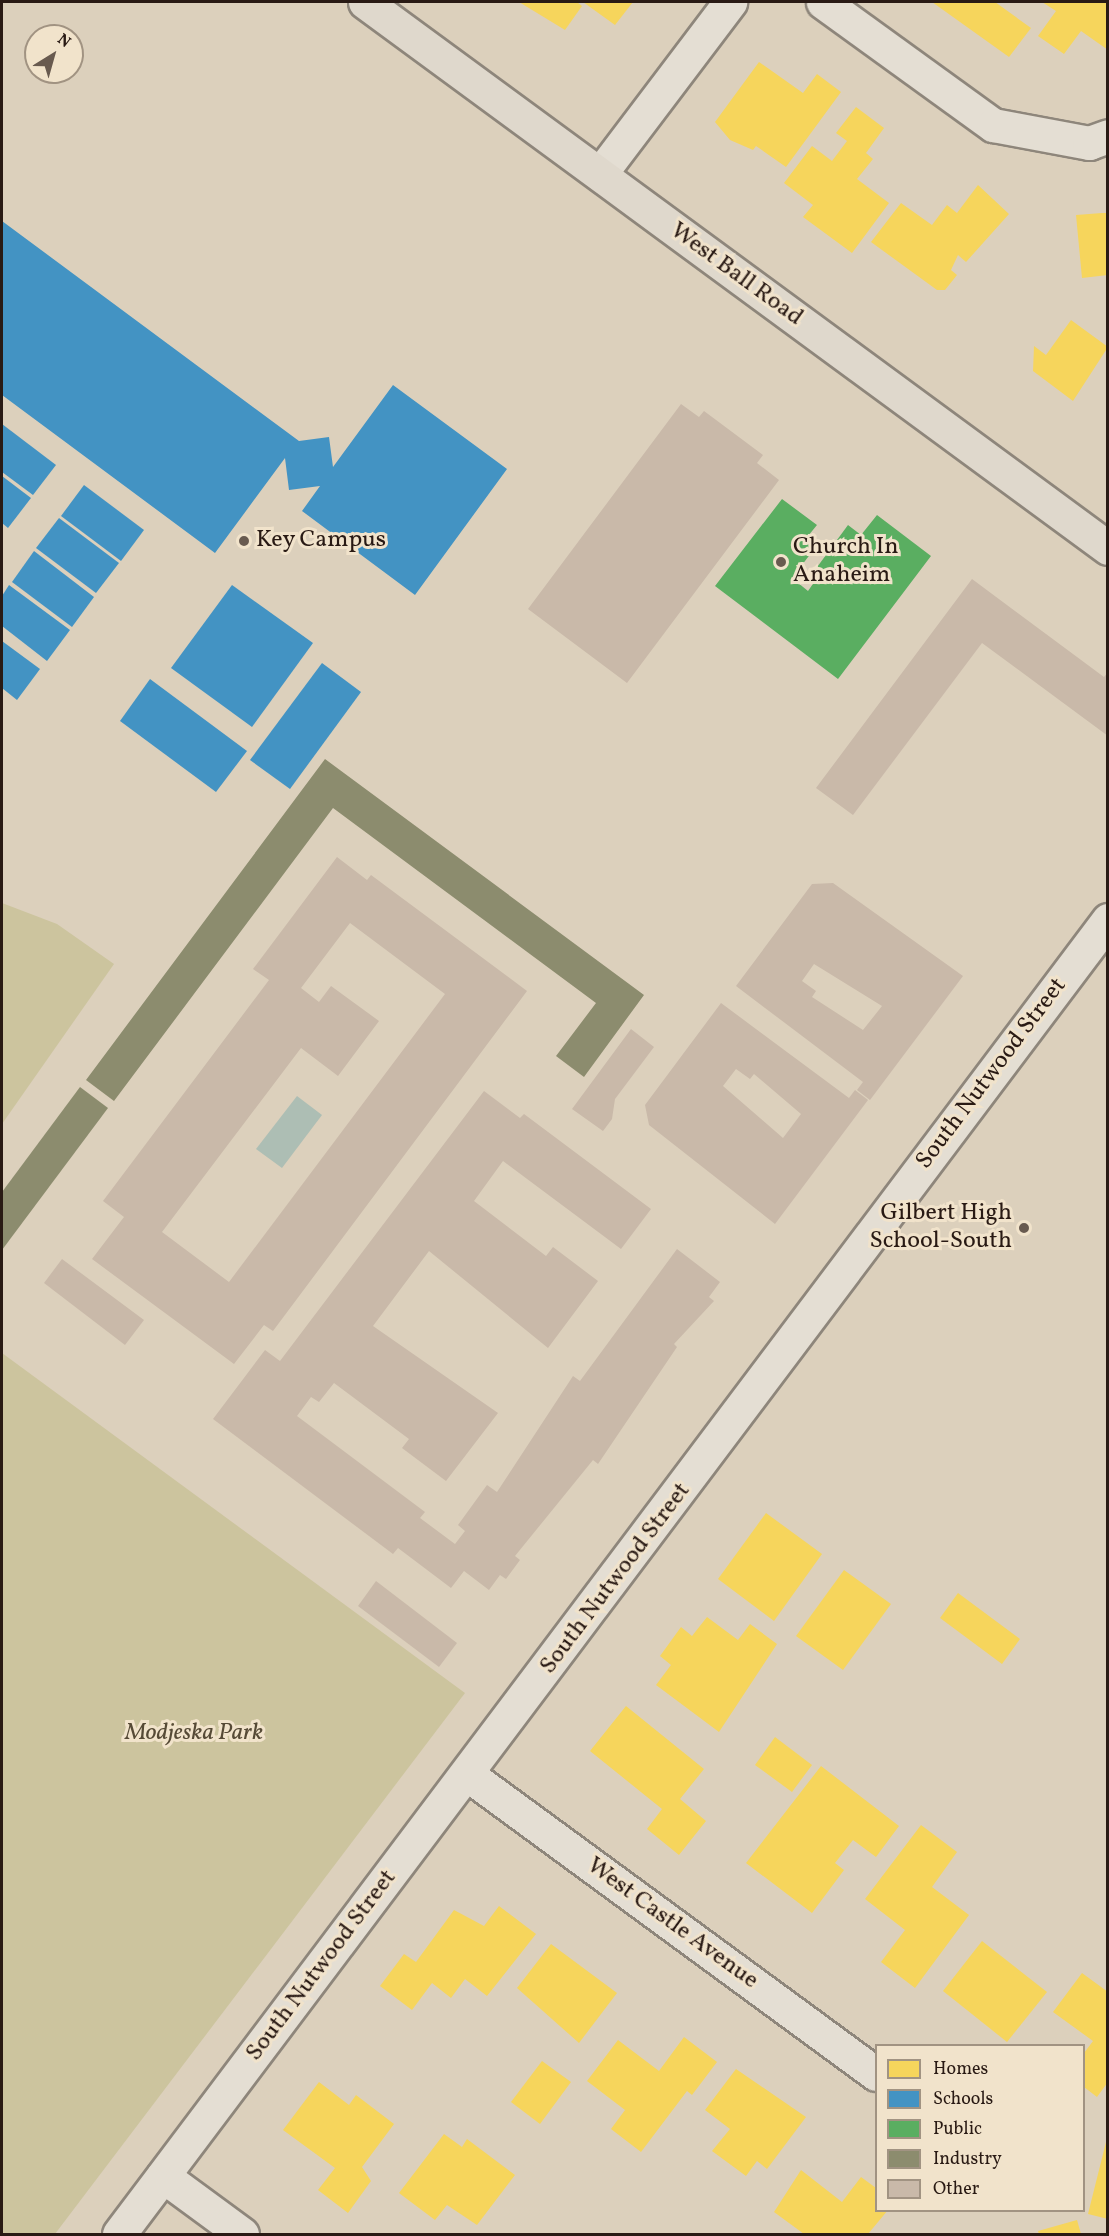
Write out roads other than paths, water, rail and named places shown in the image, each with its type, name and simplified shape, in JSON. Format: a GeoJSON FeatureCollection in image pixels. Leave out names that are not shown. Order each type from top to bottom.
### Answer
{"type":"FeatureCollection","features":[{"type":"Feature","properties":{"kind":"main road","name":"West Ball Road"},"geometry":{"type":"LineString","coordinates":[[365,2],[1107,548]]}},
{"type":"Feature","properties":{"kind":"street"},"geometry":{"type":"LineString","coordinates":[[600,174],[730,2]]}},
{"type":"Feature","properties":{"kind":"street"},"geometry":{"type":"LineString","coordinates":[[823,2],[993,124],[1089,143],[1107,136]]}},
{"type":"Feature","properties":{"kind":"street","name":"South Nutwood Street"},"geometry":{"type":"LineString","coordinates":[[119,2235],[1107,920]]}},
{"type":"Feature","properties":{"kind":"street","name":"West Castle Avenue"},"geometry":{"type":"LineString","coordinates":[[467,1774],[875,2072]]}},
{"type":"Feature","properties":{"kind":"street"},"geometry":{"type":"LineString","coordinates":[[163,2176],[242,2235]]}},
{"type":"Feature","properties":{"kind":"place","name":"Key Campus"},"geometry":{"type":"Point","coordinates":[244,541]}},
{"type":"Feature","properties":{"kind":"place","name":"Church In Anaheim"},"geometry":{"type":"Point","coordinates":[781,562]}},
{"type":"Feature","properties":{"kind":"place","name":"Gilbert High School-South"},"geometry":{"type":"Point","coordinates":[1024,1228]}},
{"type":"Feature","properties":{"kind":"park label","name":"Modjeska Park"},"geometry":{"type":"Point","coordinates":[194,1734]}}]}
